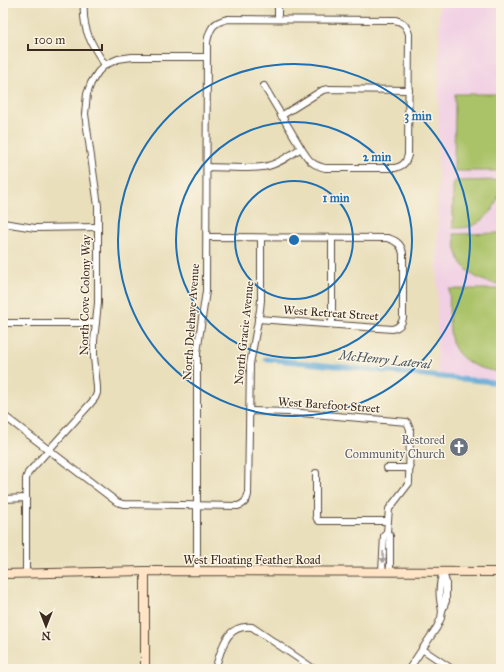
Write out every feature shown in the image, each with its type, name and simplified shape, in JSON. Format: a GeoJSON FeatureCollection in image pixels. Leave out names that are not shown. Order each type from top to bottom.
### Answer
{"type":"FeatureCollection","features":[{"type":"Feature","properties":{"kind":"main road","name":"West Floating Feather Road"},"geometry":{"type":"LineString","coordinates":[[3,574],[145,571],[501,572]]}},
{"type":"Feature","properties":{"kind":"main road"},"geometry":{"type":"LineString","coordinates":[[145,571],[145,669]]}},
{"type":"Feature","properties":{"kind":"street"},"geometry":{"type":"LineString","coordinates":[[84,3],[84,20],[87,34],[105,65],[124,57],[208,57]]}},
{"type":"Feature","properties":{"kind":"street"},"geometry":{"type":"LineString","coordinates":[[264,86],[301,148],[317,166],[325,168],[395,168],[400,167],[405,163],[408,155],[409,34],[404,24],[395,20],[278,19],[278,3]]}},
{"type":"Feature","properties":{"kind":"street","name":"North Delehaye Avenue"},"geometry":{"type":"LineString","coordinates":[[197,572],[197,353],[206,291],[209,32],[219,21],[228,19],[278,19]]}},
{"type":"Feature","properties":{"kind":"street","name":"North Cove Colony Way"},"geometry":{"type":"LineString","coordinates":[[26,573],[26,479],[28,473],[95,398],[97,387],[94,341],[98,304],[97,200],[85,119],[85,108],[87,94],[91,83],[98,72],[105,65]]}},
{"type":"Feature","properties":{"kind":"street"},"geometry":{"type":"LineString","coordinates":[[281,116],[323,90],[409,90]]}},
{"type":"Feature","properties":{"kind":"street"},"geometry":{"type":"LineString","coordinates":[[207,167],[256,168],[268,166],[280,161],[301,148]]}},
{"type":"Feature","properties":{"kind":"street"},"geometry":{"type":"LineString","coordinates":[[3,223],[35,228],[98,227]]}},
{"type":"Feature","properties":{"kind":"street"},"geometry":{"type":"LineString","coordinates":[[207,237],[332,238],[332,324]]}},
{"type":"Feature","properties":{"kind":"street","name":"North Gracie Avenue"},"geometry":{"type":"LineString","coordinates":[[197,505],[238,506],[248,499],[250,364],[261,300],[261,238]]}},
{"type":"Feature","properties":{"kind":"street","name":"West Retreat Street"},"geometry":{"type":"LineString","coordinates":[[258,319],[392,329],[400,325],[403,318],[403,250],[398,243],[387,238],[332,238]]}},
{"type":"Feature","properties":{"kind":"street"},"geometry":{"type":"LineString","coordinates":[[3,323],[96,323]]}},
{"type":"Feature","properties":{"kind":"street","name":"West Barefoot Street"},"geometry":{"type":"LineString","coordinates":[[249,411],[289,412],[407,422],[410,429],[410,468]]}},
{"type":"Feature","properties":{"kind":"street"},"geometry":{"type":"LineString","coordinates":[[3,415],[117,502],[122,504],[197,505]]}},
{"type":"Feature","properties":{"kind":"street"},"geometry":{"type":"LineString","coordinates":[[386,572],[384,536],[387,532],[389,509],[409,483],[410,468],[387,468]]}},
{"type":"Feature","properties":{"kind":"street"},"geometry":{"type":"LineString","coordinates":[[316,473],[316,516],[319,521],[388,521]]}},
{"type":"Feature","properties":{"kind":"street"},"geometry":{"type":"LineString","coordinates":[[3,499],[26,498]]}},
{"type":"Feature","properties":{"kind":"street"},"geometry":{"type":"LineString","coordinates":[[408,669],[437,627],[441,618],[446,601],[446,582],[443,572]]}},
{"type":"Feature","properties":{"kind":"street"},"geometry":{"type":"LineString","coordinates":[[215,669],[225,640],[230,633],[245,626],[252,627],[314,669]]}},
{"type":"Feature","properties":{"kind":"street"},"geometry":{"type":"LineString","coordinates":[[422,649],[452,669]]}},
{"type":"Feature","properties":{"kind":"shaded area"},"geometry":{"type":"Polygon","coordinates":[[[439,3],[501,3],[501,381],[437,376],[439,3]]]}},
{"type":"Feature","properties":{"kind":"green space"},"geometry":{"type":"Polygon","coordinates":[[[455,94],[501,94],[501,171],[454,171],[455,94]]]}},
{"type":"Feature","properties":{"kind":"green space"},"geometry":{"type":"Polygon","coordinates":[[[500,180],[500,187],[494,208],[490,213],[479,223],[472,226],[465,228],[453,228],[453,183],[456,181],[500,180]]]}},
{"type":"Feature","properties":{"kind":"green space"},"geometry":{"type":"Polygon","coordinates":[[[501,233],[501,284],[487,282],[474,276],[468,271],[457,253],[454,234],[501,233]]]}},
{"type":"Feature","properties":{"kind":"green space"},"geometry":{"type":"Polygon","coordinates":[[[449,289],[501,289],[501,372],[485,369],[470,363],[458,353],[451,338],[449,289]]]}},
{"type":"Feature","properties":{"kind":"waterway","name":"McHenry Lateral"},"geometry":{"type":"LineString","coordinates":[[266,359],[501,383]]}},
{"type":"Feature","properties":{"kind":"place","name":"Restored Community Church"},"geometry":{"type":"Point","coordinates":[459,447]}}]}
